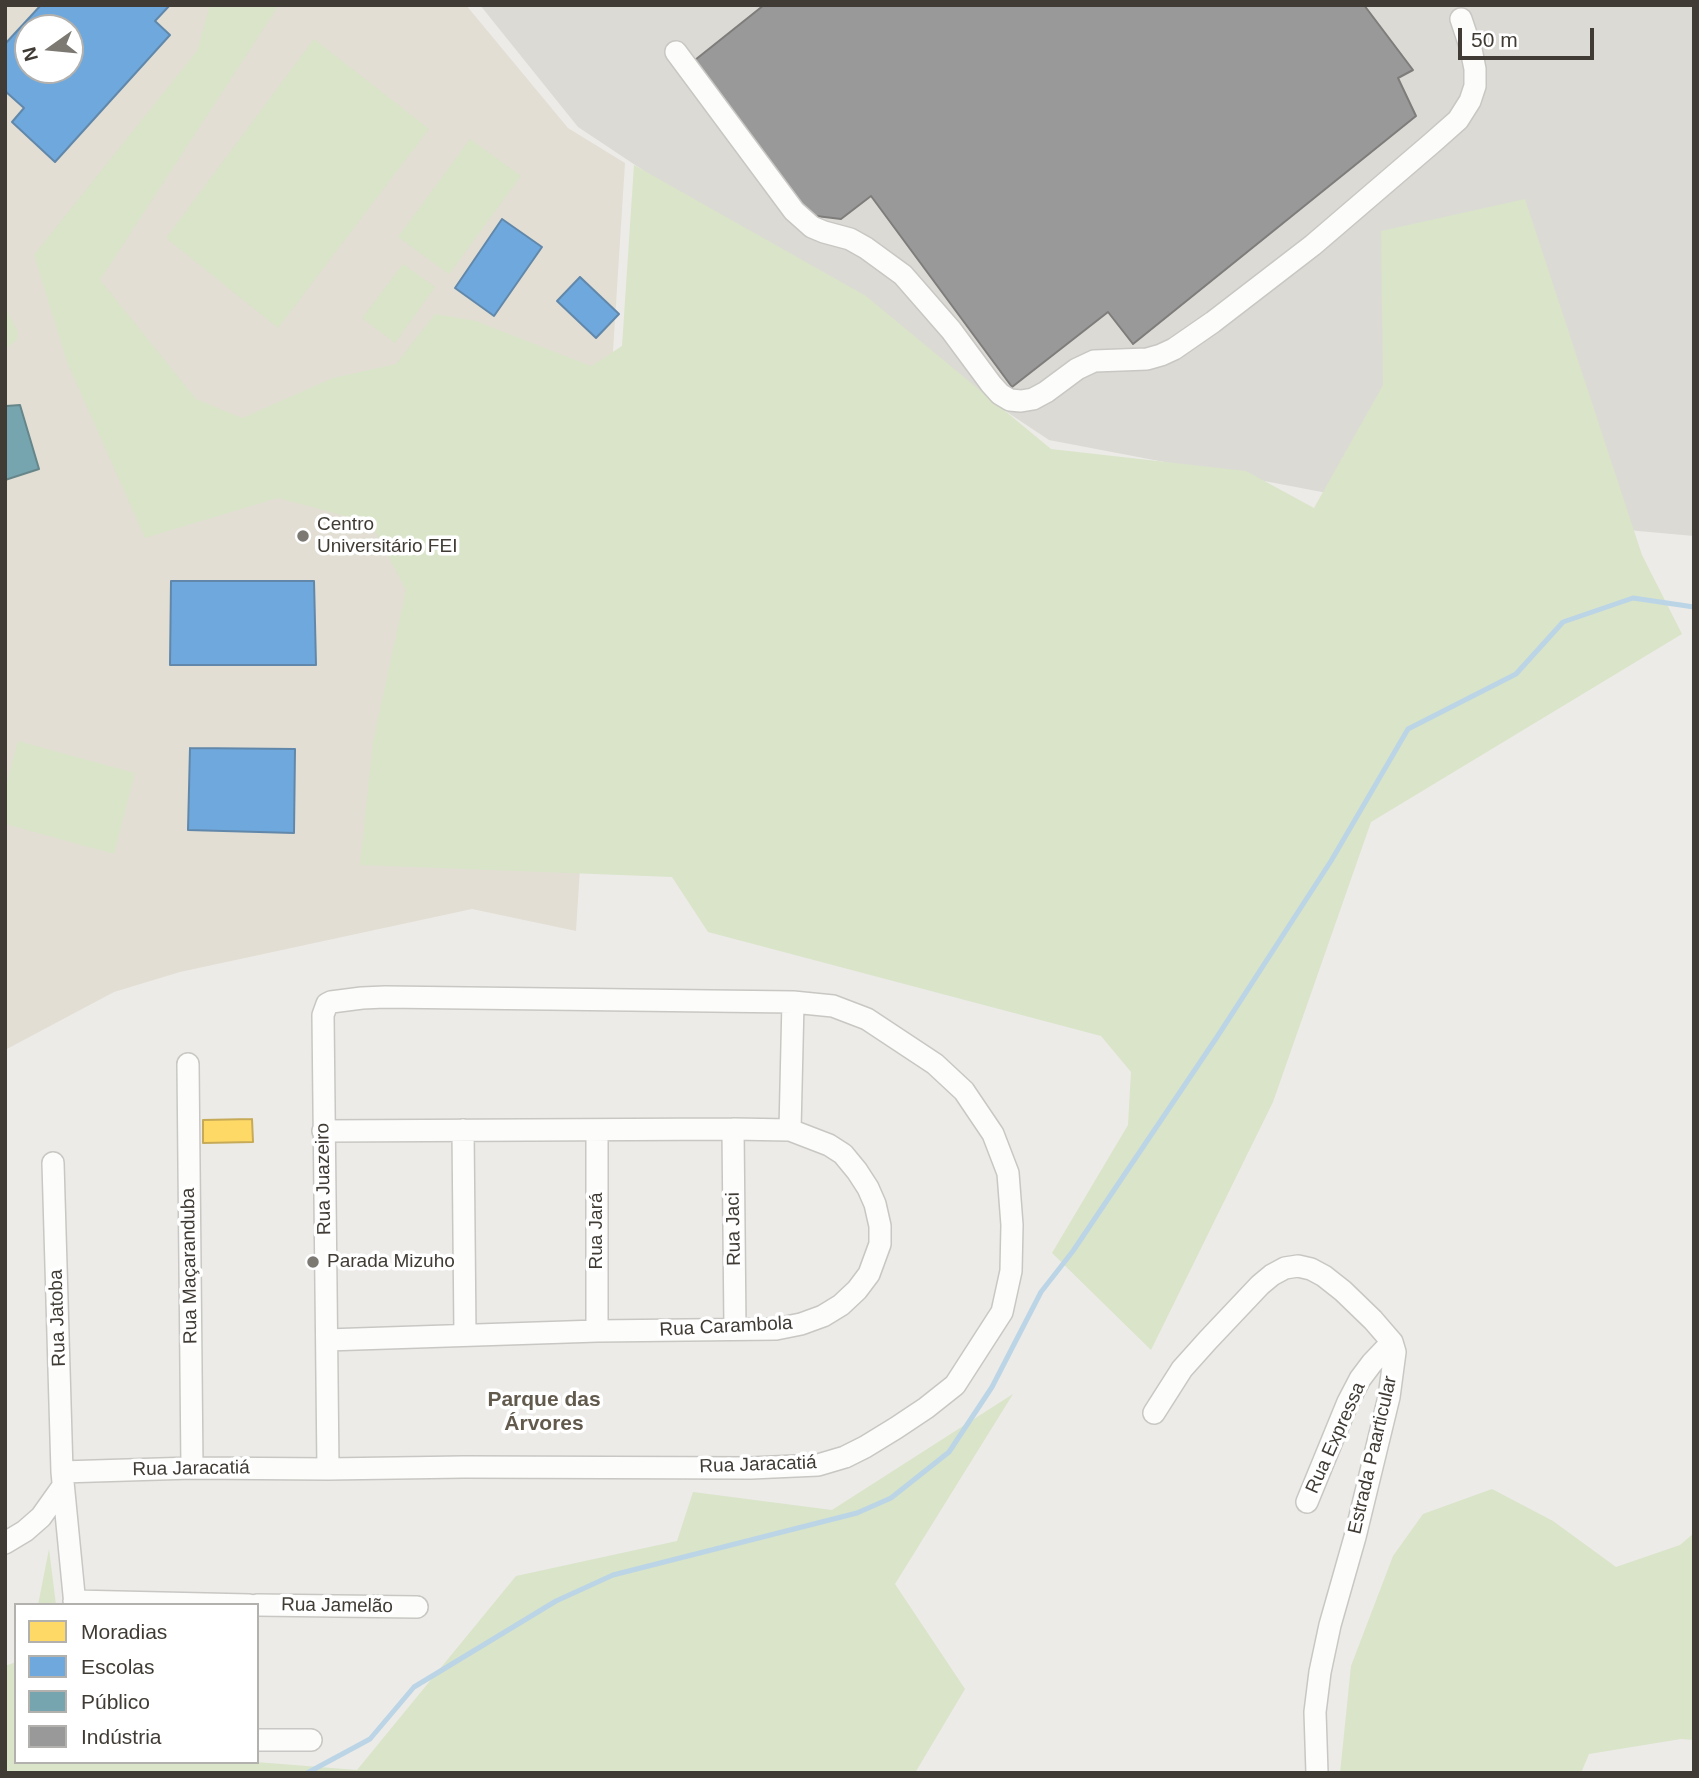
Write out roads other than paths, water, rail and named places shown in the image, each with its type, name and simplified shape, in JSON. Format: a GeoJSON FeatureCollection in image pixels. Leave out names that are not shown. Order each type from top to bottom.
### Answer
{"type":"FeatureCollection","features":[{"type":"Feature","properties":{"kind":"street"},"geometry":{"type":"LineString","coordinates":[[676,52],[794,211],[812,227],[850,239],[903,275],[951,330],[1000,394],[1010,400],[1021,401],[1033,399],[1046,392],[1077,369],[1094,361],[1147,359],[1182,344],[1312,245],[1432,143],[1458,120],[1470,101],[1475,86],[1473,59],[1461,19]]}},
{"type":"Feature","properties":{"kind":"street","name":"Rua Jaracatiá"},"geometry":{"type":"LineString","coordinates":[[63,1479],[192,1468],[751,1468],[818,1465],[845,1457],[865,1447],[926,1408],[955,1385],[1002,1312],[1011,1271],[1012,1225],[1008,1172],[993,1134],[964,1091],[935,1064],[867,1019],[832,1006],[793,1002],[385,997],[362,998],[327,1009]]}},
{"type":"Feature","properties":{"kind":"street"},"geometry":{"type":"LineString","coordinates":[[790,1130],[793,1002]]}},
{"type":"Feature","properties":{"kind":"street","name":"Rua Juazeiro"},"geometry":{"type":"LineString","coordinates":[[327,1009],[323,1131],[328,1469]]}},
{"type":"Feature","properties":{"kind":"street","name":"Rua Maçaranduba"},"geometry":{"type":"LineString","coordinates":[[188,1064],[192,1468]]}},
{"type":"Feature","properties":{"kind":"street","name":"Rua Jaci"},"geometry":{"type":"LineString","coordinates":[[733,1129],[735,1329]]}},
{"type":"Feature","properties":{"kind":"street"},"geometry":{"type":"LineString","coordinates":[[463,1130],[465,1335]]}},
{"type":"Feature","properties":{"kind":"street","name":"Rua Jará"},"geometry":{"type":"LineString","coordinates":[[597,1130],[597,1331]]}},
{"type":"Feature","properties":{"kind":"street","name":"Rua Carambola"},"geometry":{"type":"LineString","coordinates":[[323,1131],[790,1130],[829,1145],[843,1154],[868,1188],[880,1226],[880,1244],[869,1274],[857,1290],[841,1305],[823,1316],[776,1329],[597,1331],[327,1340]]}},
{"type":"Feature","properties":{"kind":"street","name":"Rua Jatoba"},"geometry":{"type":"LineString","coordinates":[[53,1163],[63,1479],[74,1603]]}},
{"type":"Feature","properties":{"kind":"street"},"geometry":{"type":"LineString","coordinates":[[1154,1413],[1182,1369],[1208,1340],[1260,1285],[1285,1268],[1298,1266],[1324,1276],[1373,1320],[1392,1342]]}},
{"type":"Feature","properties":{"kind":"street","name":"Rua Expressa"},"geometry":{"type":"LineString","coordinates":[[1307,1502],[1360,1379],[1371,1363],[1392,1342]]}},
{"type":"Feature","properties":{"kind":"street","name":"Estrada Paarticular"},"geometry":{"type":"LineString","coordinates":[[1317,1773],[1315,1712],[1320,1672],[1389,1398],[1395,1352],[1392,1342]]}},
{"type":"Feature","properties":{"kind":"street"},"geometry":{"type":"LineString","coordinates":[[5,1543],[41,1517],[63,1479]]}},
{"type":"Feature","properties":{"kind":"street","name":"Rua Jamelão"},"geometry":{"type":"LineString","coordinates":[[259,1605],[417,1607]]}},
{"type":"Feature","properties":{"kind":"street"},"geometry":{"type":"LineString","coordinates":[[259,1740],[312,1740]]}},
{"type":"Feature","properties":{"kind":"waterway"},"geometry":{"type":"LineString","coordinates":[[307,1773],[370,1739],[414,1687],[556,1601],[613,1575],[857,1513],[891,1498],[949,1452],[992,1387],[1041,1292],[1073,1251],[1217,1037],[1331,861],[1408,729],[1516,674],[1563,622],[1633,598],[1694,607]]}},
{"type":"Feature","properties":{"kind":"place","name":"Centro Universitário FEI"},"geometry":{"type":"Point","coordinates":[303,536]}},
{"type":"Feature","properties":{"kind":"place","name":"Parada Mizuho"},"geometry":{"type":"Point","coordinates":[313,1262]}},
{"type":"Feature","properties":{"kind":"district","name":"Parque das Árvores"},"geometry":{"type":"Point","coordinates":[544,1412]}}]}
